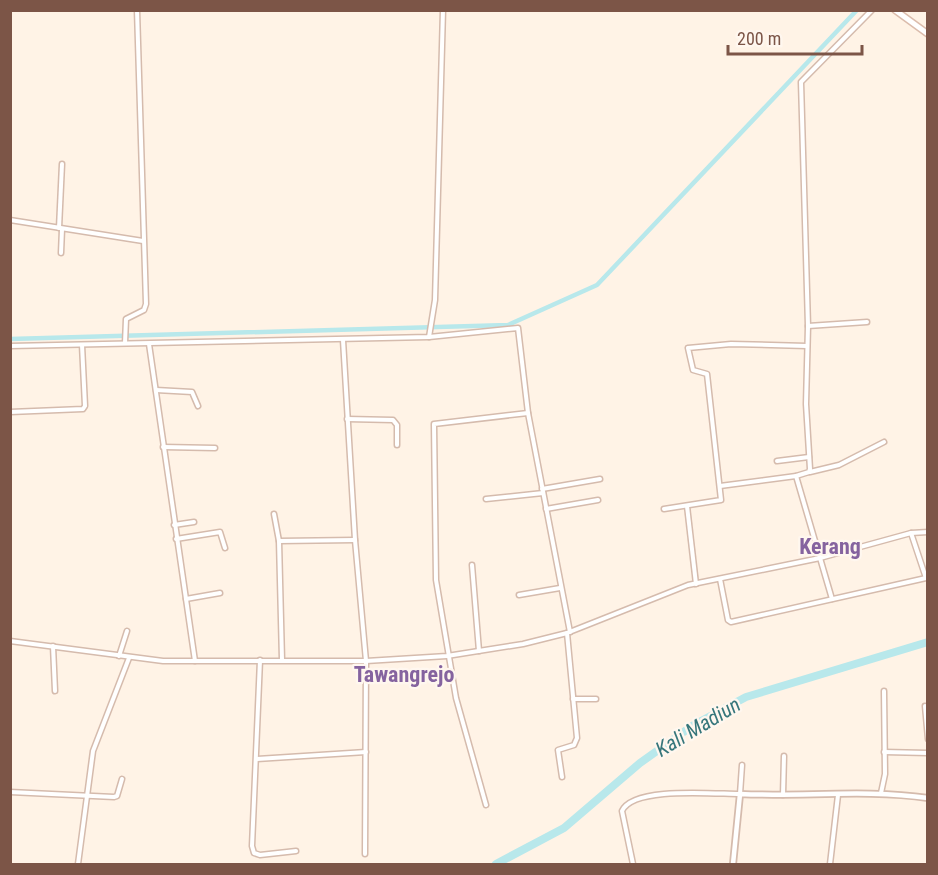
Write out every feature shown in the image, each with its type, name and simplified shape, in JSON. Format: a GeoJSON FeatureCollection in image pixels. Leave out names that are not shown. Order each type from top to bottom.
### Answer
{"type":"FeatureCollection","features":[{"type":"Feature","properties":{"kind":"main road"},"geometry":{"type":"LineString","coordinates":[[896,10],[927,34]]}},
{"type":"Feature","properties":{"kind":"street"},"geometry":{"type":"LineString","coordinates":[[125,342],[126,319],[146,307],[137,10]]}},
{"type":"Feature","properties":{"kind":"street"},"geometry":{"type":"LineString","coordinates":[[429,335],[435,300],[443,10]]}},
{"type":"Feature","properties":{"kind":"street"},"geometry":{"type":"LineString","coordinates":[[809,472],[808,326],[801,82],[872,10]]}},
{"type":"Feature","properties":{"kind":"street"},"geometry":{"type":"LineString","coordinates":[[61,253],[62,164]]}},
{"type":"Feature","properties":{"kind":"street"},"geometry":{"type":"LineString","coordinates":[[10,220],[143,242]]}},
{"type":"Feature","properties":{"kind":"street"},"geometry":{"type":"LineString","coordinates":[[808,326],[867,322]]}},
{"type":"Feature","properties":{"kind":"street"},"geometry":{"type":"LineString","coordinates":[[10,346],[125,342],[150,344],[343,340],[518,328],[528,413],[568,632],[576,741],[574,745],[558,750],[562,777]]}},
{"type":"Feature","properties":{"kind":"street"},"geometry":{"type":"LineString","coordinates":[[343,340],[355,540],[366,661],[365,854]]}},
{"type":"Feature","properties":{"kind":"street"},"geometry":{"type":"LineString","coordinates":[[150,344],[195,661]]}},
{"type":"Feature","properties":{"kind":"street"},"geometry":{"type":"LineString","coordinates":[[664,509],[720,502],[707,374],[693,370],[688,348],[731,344],[807,346]]}},
{"type":"Feature","properties":{"kind":"street"},"geometry":{"type":"LineString","coordinates":[[10,412],[83,409],[85,406],[82,345]]}},
{"type":"Feature","properties":{"kind":"street"},"geometry":{"type":"LineString","coordinates":[[156,390],[192,392],[198,406]]}},
{"type":"Feature","properties":{"kind":"street"},"geometry":{"type":"LineString","coordinates":[[486,805],[447,656],[435,580],[434,424],[528,413]]}},
{"type":"Feature","properties":{"kind":"street"},"geometry":{"type":"LineString","coordinates":[[347,419],[393,420],[397,425],[397,445]]}},
{"type":"Feature","properties":{"kind":"street"},"geometry":{"type":"LineString","coordinates":[[720,486],[796,476],[839,465],[884,442]]}},
{"type":"Feature","properties":{"kind":"street"},"geometry":{"type":"LineString","coordinates":[[163,447],[214,448]]}},
{"type":"Feature","properties":{"kind":"street"},"geometry":{"type":"LineString","coordinates":[[777,461],[809,457]]}},
{"type":"Feature","properties":{"kind":"street"},"geometry":{"type":"LineString","coordinates":[[796,476],[832,599]]}},
{"type":"Feature","properties":{"kind":"street"},"geometry":{"type":"LineString","coordinates":[[486,499],[600,479]]}},
{"type":"Feature","properties":{"kind":"street"},"geometry":{"type":"LineString","coordinates":[[546,509],[598,500]]}},
{"type":"Feature","properties":{"kind":"street"},"geometry":{"type":"LineString","coordinates":[[687,506],[696,584]]}},
{"type":"Feature","properties":{"kind":"street"},"geometry":{"type":"LineString","coordinates":[[274,514],[279,541],[282,660]]}},
{"type":"Feature","properties":{"kind":"street"},"geometry":{"type":"LineString","coordinates":[[174,525],[194,522]]}},
{"type":"Feature","properties":{"kind":"street"},"geometry":{"type":"LineString","coordinates":[[176,539],[220,532],[225,548]]}},
{"type":"Feature","properties":{"kind":"street"},"geometry":{"type":"LineString","coordinates":[[10,641],[129,658],[195,661],[366,661],[447,656],[568,632],[696,584],[820,558],[911,533],[927,532]]}},
{"type":"Feature","properties":{"kind":"street"},"geometry":{"type":"LineString","coordinates":[[720,579],[729,622],[927,580],[911,533]]}},
{"type":"Feature","properties":{"kind":"street"},"geometry":{"type":"LineString","coordinates":[[279,541],[355,540]]}},
{"type":"Feature","properties":{"kind":"street"},"geometry":{"type":"LineString","coordinates":[[472,566],[479,651]]}},
{"type":"Feature","properties":{"kind":"street"},"geometry":{"type":"LineString","coordinates":[[519,594],[560,588]]}},
{"type":"Feature","properties":{"kind":"street"},"geometry":{"type":"LineString","coordinates":[[186,599],[220,593]]}},
{"type":"Feature","properties":{"kind":"street"},"geometry":{"type":"LineString","coordinates":[[119,656],[127,631]]}},
{"type":"Feature","properties":{"kind":"street"},"geometry":{"type":"LineString","coordinates":[[53,646],[55,691]]}},
{"type":"Feature","properties":{"kind":"street"},"geometry":{"type":"LineString","coordinates":[[78,864],[85,796],[98,733],[129,658]]}},
{"type":"Feature","properties":{"kind":"street"},"geometry":{"type":"LineString","coordinates":[[260,660],[253,850],[260,855],[296,851]]}},
{"type":"Feature","properties":{"kind":"street"},"geometry":{"type":"LineString","coordinates":[[881,793],[884,783],[884,691]]}},
{"type":"Feature","properties":{"kind":"street"},"geometry":{"type":"LineString","coordinates":[[573,699],[596,699]]}},
{"type":"Feature","properties":{"kind":"street"},"geometry":{"type":"LineString","coordinates":[[925,706],[927,739]]}},
{"type":"Feature","properties":{"kind":"street"},"geometry":{"type":"LineString","coordinates":[[257,759],[366,752]]}},
{"type":"Feature","properties":{"kind":"street"},"geometry":{"type":"LineString","coordinates":[[884,752],[927,753]]}},
{"type":"Feature","properties":{"kind":"street"},"geometry":{"type":"LineString","coordinates":[[783,796],[784,756]]}},
{"type":"Feature","properties":{"kind":"street"},"geometry":{"type":"LineString","coordinates":[[733,864],[742,765]]}},
{"type":"Feature","properties":{"kind":"street"},"geometry":{"type":"LineString","coordinates":[[10,792],[116,797],[122,779]]}},
{"type":"Feature","properties":{"kind":"street"},"geometry":{"type":"LineString","coordinates":[[633,864],[621,811],[635,798],[670,794],[783,796],[881,793],[927,798]]}},
{"type":"Feature","properties":{"kind":"street"},"geometry":{"type":"LineString","coordinates":[[830,864],[838,795]]}},
{"type":"Feature","properties":{"kind":"waterway"},"geometry":{"type":"LineString","coordinates":[[10,339],[508,325],[597,285],[857,10]]}},
{"type":"Feature","properties":{"kind":"waterway","name":"Kali Madiun"},"geometry":{"type":"LineString","coordinates":[[496,864],[564,828],[640,763],[692,726],[746,697],[928,642]]}},
{"type":"Feature","properties":{"kind":"district","name":"Kerang"},"geometry":{"type":"Point","coordinates":[830,546]}},
{"type":"Feature","properties":{"kind":"district","name":"Tawangrejo"},"geometry":{"type":"Point","coordinates":[404,674]}}]}
